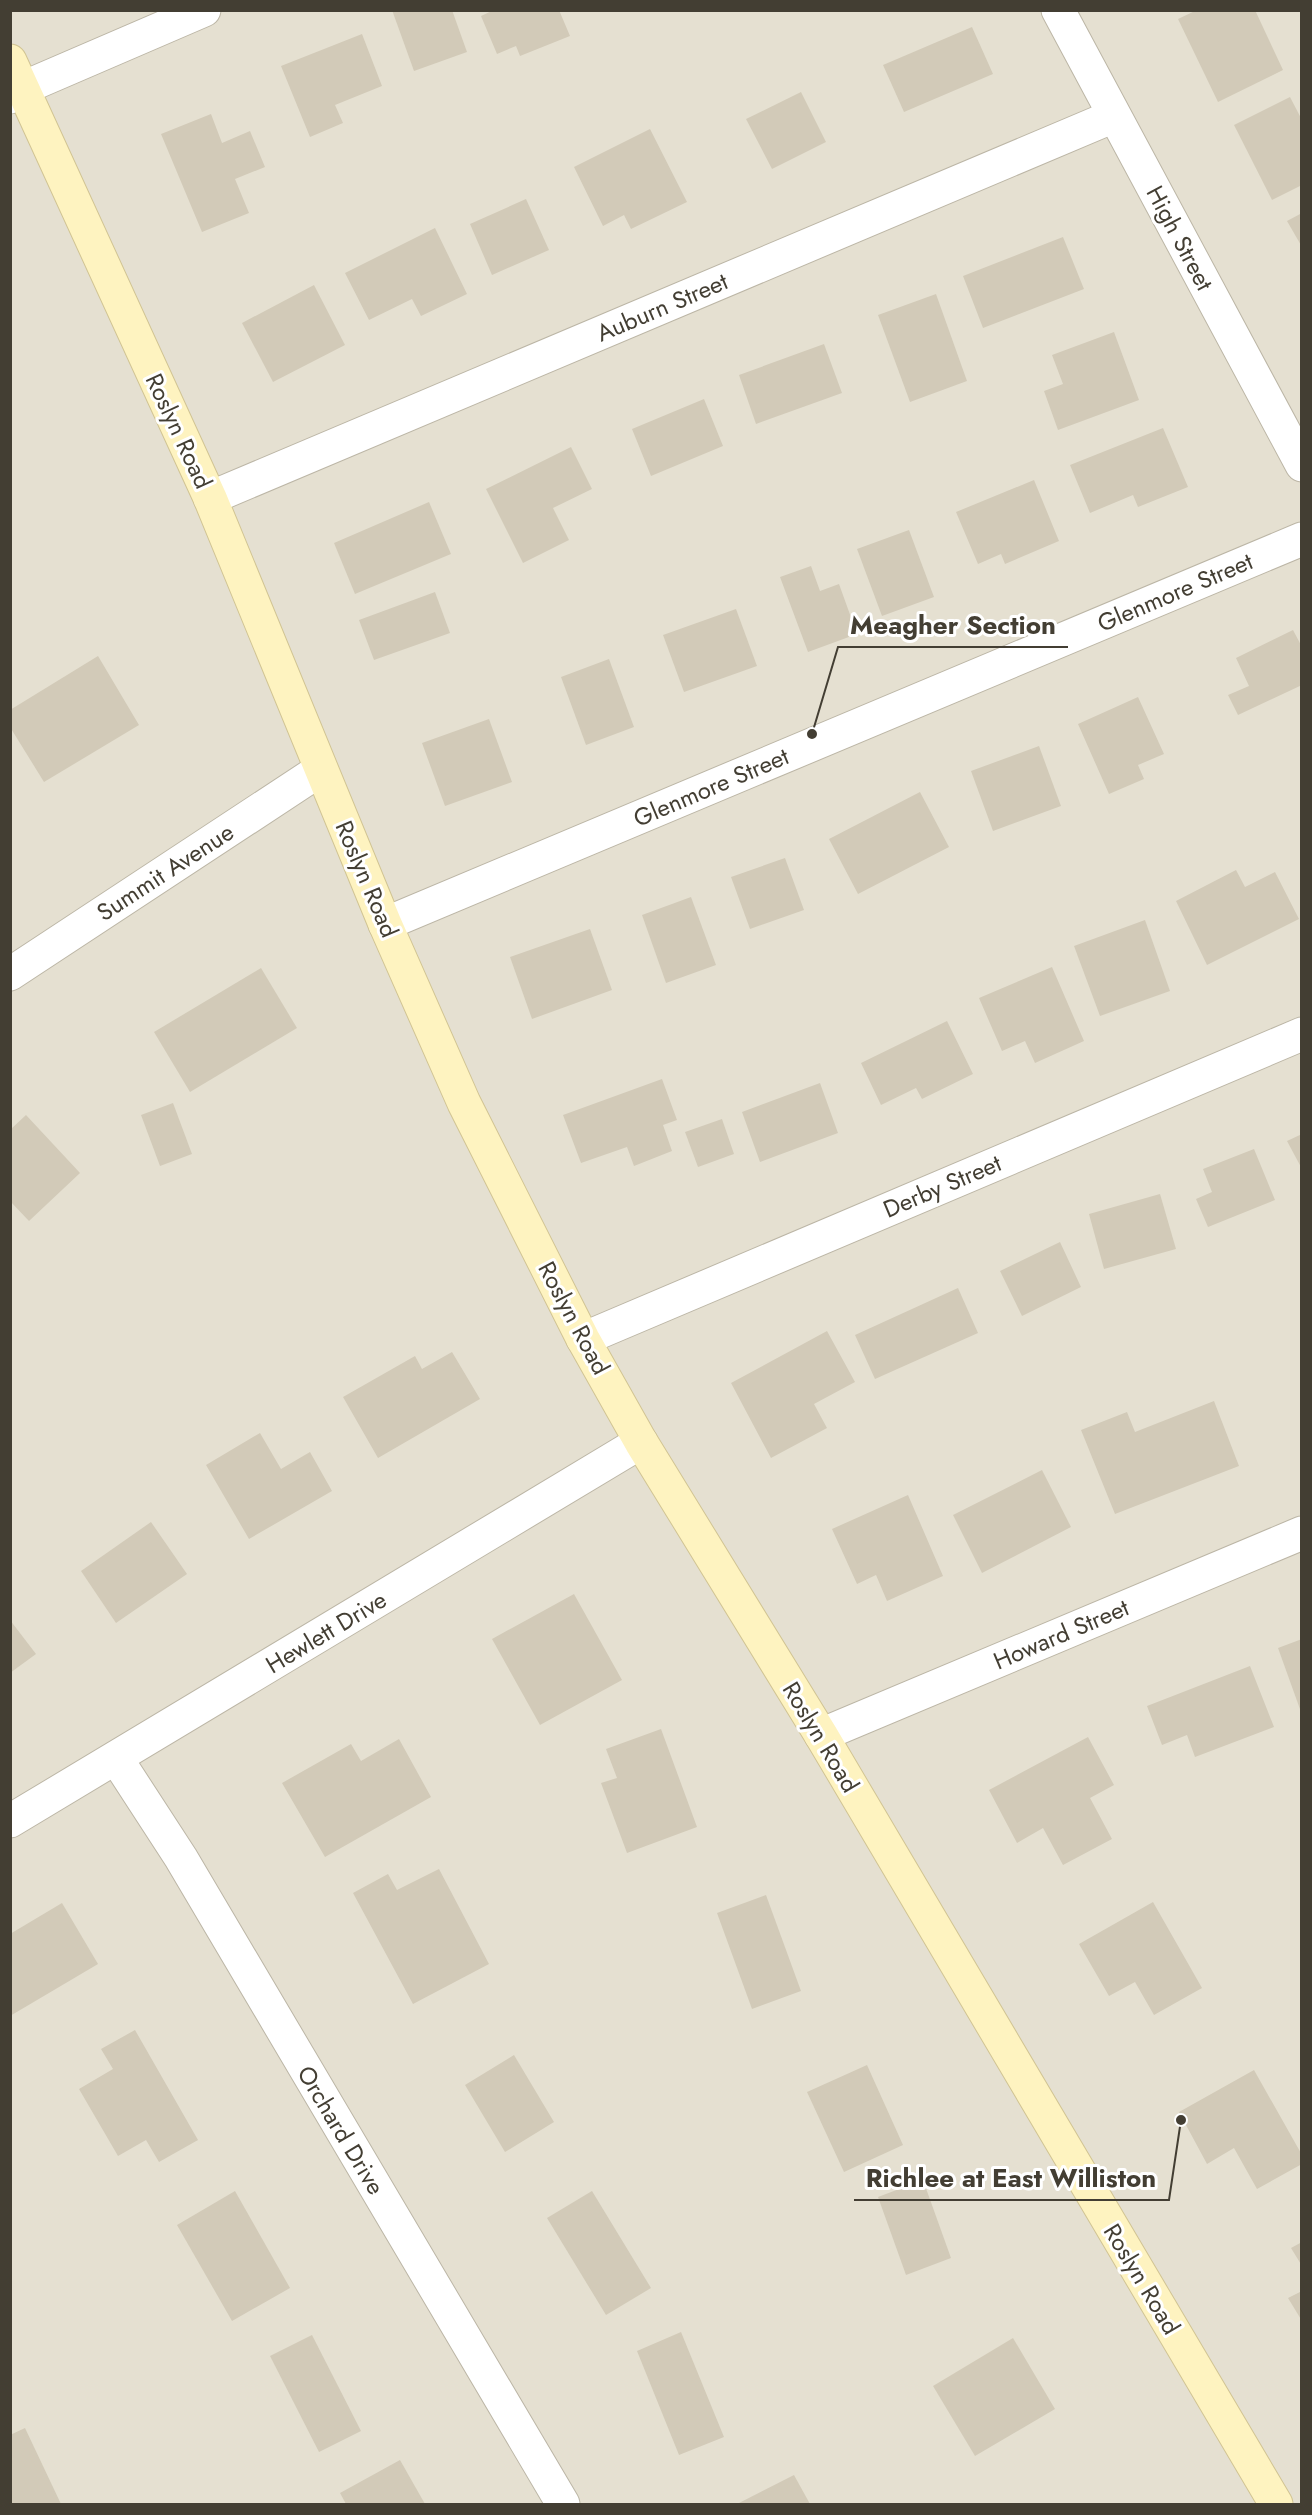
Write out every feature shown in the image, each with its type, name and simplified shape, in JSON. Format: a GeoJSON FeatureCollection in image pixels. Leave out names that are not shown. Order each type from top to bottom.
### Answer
{"type":"FeatureCollection","features":[{"type":"Feature","properties":{"kind":"main road","name":"Roslyn Road"},"geometry":{"type":"LineString","coordinates":[[15,82],[210,498],[320,770],[385,924],[465,1103],[583,1339],[641,1442],[821,1735],[1276,2505]]}},
{"type":"Feature","properties":{"kind":"street"},"geometry":{"type":"LineString","coordinates":[[15,82],[204,10]]}},
{"type":"Feature","properties":{"kind":"street","name":"High Street"},"geometry":{"type":"LineString","coordinates":[[1058,10],[1302,465]]}},
{"type":"Feature","properties":{"kind":"street","name":"Auburn Street"},"geometry":{"type":"LineString","coordinates":[[210,498],[1114,116]]}},
{"type":"Feature","properties":{"kind":"street","name":"Glenmore Street"},"geometry":{"type":"LineString","coordinates":[[385,924],[1302,539]]}},
{"type":"Feature","properties":{"kind":"street","name":"Summit Avenue"},"geometry":{"type":"LineString","coordinates":[[10,974],[320,770]]}},
{"type":"Feature","properties":{"kind":"street","name":"Derby Street"},"geometry":{"type":"LineString","coordinates":[[583,1339],[1302,1034]]}},
{"type":"Feature","properties":{"kind":"street","name":"Hewlett Drive"},"geometry":{"type":"LineString","coordinates":[[10,1821],[641,1442]]}},
{"type":"Feature","properties":{"kind":"street","name":"Howard Street"},"geometry":{"type":"LineString","coordinates":[[821,1735],[1302,1533]]}},
{"type":"Feature","properties":{"kind":"street","name":"Orchard Drive"},"geometry":{"type":"LineString","coordinates":[[116,1758],[181,1858],[563,2505]]}},
{"type":"Feature","properties":{"kind":"shaded area"},"geometry":{"type":"Polygon","coordinates":[[[11,11],[1301,11],[1301,2504],[11,2504],[11,11]]]}},
{"type":"Feature","properties":{"kind":"building"},"geometry":{"type":"Polygon","coordinates":[[[392,10],[452,10],[467,52],[414,71],[392,10]]]}},
{"type":"Feature","properties":{"kind":"building"},"geometry":{"type":"Polygon","coordinates":[[[494,10],[559,10],[570,36],[520,56],[516,46],[497,54],[481,16],[494,10]]]}},
{"type":"Feature","properties":{"kind":"building"},"geometry":{"type":"Polygon","coordinates":[[[1197,10],[1255,10],[1283,70],[1218,102],[1178,19],[1197,10]]]}},
{"type":"Feature","properties":{"kind":"building"},"geometry":{"type":"Polygon","coordinates":[[[972,27],[993,74],[904,112],[883,65],[972,27]]]}},
{"type":"Feature","properties":{"kind":"building"},"geometry":{"type":"Polygon","coordinates":[[[362,34],[382,86],[335,105],[343,123],[310,137],[281,66],[362,34]]]}},
{"type":"Feature","properties":{"kind":"building"},"geometry":{"type":"Polygon","coordinates":[[[801,92],[826,142],[772,169],[746,119],[801,92]]]}},
{"type":"Feature","properties":{"kind":"building"},"geometry":{"type":"Polygon","coordinates":[[[1290,97],[1302,120],[1302,185],[1272,200],[1234,125],[1290,97]]]}},
{"type":"Feature","properties":{"kind":"building"},"geometry":{"type":"Polygon","coordinates":[[[211,114],[222,143],[250,131],[265,167],[235,179],[249,213],[202,232],[161,134],[211,114]]]}},
{"type":"Feature","properties":{"kind":"building"},"geometry":{"type":"Polygon","coordinates":[[[650,129],[687,202],[631,229],[624,215],[603,226],[574,167],[650,129]]]}},
{"type":"Feature","properties":{"kind":"building"},"geometry":{"type":"Polygon","coordinates":[[[526,199],[549,250],[492,275],[470,224],[526,199]]]}},
{"type":"Feature","properties":{"kind":"building"},"geometry":{"type":"Polygon","coordinates":[[[1302,213],[1302,247],[1287,221],[1302,213]]]}},
{"type":"Feature","properties":{"kind":"building"},"geometry":{"type":"Polygon","coordinates":[[[435,228],[467,294],[421,316],[412,299],[369,320],[345,273],[435,228]]]}},
{"type":"Feature","properties":{"kind":"building"},"geometry":{"type":"Polygon","coordinates":[[[1063,237],[1084,289],[983,328],[963,276],[1063,237]]]}},
{"type":"Feature","properties":{"kind":"building"},"geometry":{"type":"Polygon","coordinates":[[[314,285],[345,345],[273,382],[242,323],[314,285]]]}},
{"type":"Feature","properties":{"kind":"building"},"geometry":{"type":"Polygon","coordinates":[[[936,294],[967,381],[910,402],[878,315],[936,294]]]}},
{"type":"Feature","properties":{"kind":"building"},"geometry":{"type":"Polygon","coordinates":[[[1114,332],[1139,400],[1058,430],[1044,391],[1063,384],[1052,355],[1114,332]]]}},
{"type":"Feature","properties":{"kind":"building"},"geometry":{"type":"Polygon","coordinates":[[[824,344],[842,393],[756,424],[739,375],[824,344]]]}},
{"type":"Feature","properties":{"kind":"building"},"geometry":{"type":"Polygon","coordinates":[[[704,399],[723,446],[651,476],[632,429],[704,399]]]}},
{"type":"Feature","properties":{"kind":"building"},"geometry":{"type":"Polygon","coordinates":[[[1163,428],[1188,487],[1138,507],[1133,495],[1090,513],[1070,465],[1163,428]]]}},
{"type":"Feature","properties":{"kind":"building"},"geometry":{"type":"Polygon","coordinates":[[[571,447],[592,489],[553,508],[569,540],[523,563],[486,489],[571,447]]]}},
{"type":"Feature","properties":{"kind":"building"},"geometry":{"type":"Polygon","coordinates":[[[1034,480],[1059,541],[1005,564],[1001,554],[978,564],[956,512],[1034,480]]]}},
{"type":"Feature","properties":{"kind":"building"},"geometry":{"type":"Polygon","coordinates":[[[429,502],[451,554],[355,594],[334,543],[429,502]]]}},
{"type":"Feature","properties":{"kind":"building"},"geometry":{"type":"Polygon","coordinates":[[[909,530],[934,597],[882,616],[857,549],[909,530]]]}},
{"type":"Feature","properties":{"kind":"building"},"geometry":{"type":"Polygon","coordinates":[[[811,566],[820,591],[839,584],[857,634],[808,652],[780,577],[811,566]]]}},
{"type":"Feature","properties":{"kind":"building"},"geometry":{"type":"Polygon","coordinates":[[[435,592],[450,633],[374,660],[359,620],[435,592]]]}},
{"type":"Feature","properties":{"kind":"building"},"geometry":{"type":"Polygon","coordinates":[[[736,609],[757,666],[684,692],[663,635],[736,609]]]}},
{"type":"Feature","properties":{"kind":"building"},"geometry":{"type":"Polygon","coordinates":[[[1293,630],[1302,647],[1302,685],[1238,715],[1228,695],[1249,686],[1236,658],[1293,630]]]}},
{"type":"Feature","properties":{"kind":"building"},"geometry":{"type":"Polygon","coordinates":[[[98,656],[139,725],[44,782],[10,727],[10,710],[98,656]]]}},
{"type":"Feature","properties":{"kind":"building"},"geometry":{"type":"Polygon","coordinates":[[[609,659],[634,727],[586,745],[561,677],[609,659]]]}},
{"type":"Feature","properties":{"kind":"building"},"geometry":{"type":"Polygon","coordinates":[[[1138,697],[1164,754],[1138,765],[1144,779],[1109,794],[1078,724],[1138,697]]]}},
{"type":"Feature","properties":{"kind":"building"},"geometry":{"type":"Polygon","coordinates":[[[489,719],[512,782],[445,806],[422,743],[489,719]]]}},
{"type":"Feature","properties":{"kind":"building"},"geometry":{"type":"Polygon","coordinates":[[[1039,746],[1061,806],[993,831],[971,771],[1039,746]]]}},
{"type":"Feature","properties":{"kind":"building"},"geometry":{"type":"Polygon","coordinates":[[[920,792],[949,847],[858,894],[829,839],[920,792]]]}},
{"type":"Feature","properties":{"kind":"building"},"geometry":{"type":"Polygon","coordinates":[[[785,858],[804,910],[750,929],[731,877],[785,858]]]}},
{"type":"Feature","properties":{"kind":"building"},"geometry":{"type":"Polygon","coordinates":[[[1236,870],[1245,887],[1275,872],[1299,919],[1207,965],[1176,901],[1236,870]]]}},
{"type":"Feature","properties":{"kind":"building"},"geometry":{"type":"Polygon","coordinates":[[[691,897],[716,965],[666,983],[642,915],[691,897]]]}},
{"type":"Feature","properties":{"kind":"building"},"geometry":{"type":"Polygon","coordinates":[[[1145,920],[1170,991],[1100,1016],[1074,946],[1145,920]]]}},
{"type":"Feature","properties":{"kind":"building"},"geometry":{"type":"Polygon","coordinates":[[[590,929],[612,990],[532,1019],[510,957],[590,929]]]}},
{"type":"Feature","properties":{"kind":"building"},"geometry":{"type":"Polygon","coordinates":[[[1052,967],[1084,1041],[1035,1063],[1025,1041],[1002,1051],[979,998],[1052,967]]]}},
{"type":"Feature","properties":{"kind":"building"},"geometry":{"type":"Polygon","coordinates":[[[261,968],[297,1028],[190,1092],[154,1032],[261,968]]]}},
{"type":"Feature","properties":{"kind":"building"},"geometry":{"type":"Polygon","coordinates":[[[947,1021],[973,1074],[922,1099],[916,1088],[881,1105],[861,1063],[947,1021]]]}},
{"type":"Feature","properties":{"kind":"building"},"geometry":{"type":"Polygon","coordinates":[[[662,1079],[677,1120],[663,1125],[672,1151],[634,1166],[627,1147],[581,1163],[563,1115],[662,1079]]]}},
{"type":"Feature","properties":{"kind":"building"},"geometry":{"type":"Polygon","coordinates":[[[820,1083],[838,1133],[760,1162],[742,1112],[820,1083]]]}},
{"type":"Feature","properties":{"kind":"building"},"geometry":{"type":"Polygon","coordinates":[[[173,1103],[192,1154],[160,1166],[141,1115],[173,1103]]]}},
{"type":"Feature","properties":{"kind":"building"},"geometry":{"type":"Polygon","coordinates":[[[26,1115],[80,1173],[29,1221],[10,1201],[10,1130],[26,1115]]]}},
{"type":"Feature","properties":{"kind":"building"},"geometry":{"type":"Polygon","coordinates":[[[722,1119],[734,1154],[698,1167],[685,1132],[722,1119]]]}},
{"type":"Feature","properties":{"kind":"building"},"geometry":{"type":"Polygon","coordinates":[[[1302,1134],[1302,1169],[1287,1141],[1302,1134]]]}},
{"type":"Feature","properties":{"kind":"building"},"geometry":{"type":"Polygon","coordinates":[[[1254,1149],[1275,1200],[1208,1227],[1196,1199],[1212,1192],[1203,1169],[1254,1149]]]}},
{"type":"Feature","properties":{"kind":"building"},"geometry":{"type":"Polygon","coordinates":[[[1160,1194],[1176,1249],[1104,1269],[1089,1214],[1160,1194]]]}},
{"type":"Feature","properties":{"kind":"building"},"geometry":{"type":"Polygon","coordinates":[[[1060,1242],[1081,1287],[1022,1316],[1000,1271],[1060,1242]]]}},
{"type":"Feature","properties":{"kind":"building"},"geometry":{"type":"Polygon","coordinates":[[[958,1288],[978,1333],[875,1379],[855,1335],[958,1288]]]}},
{"type":"Feature","properties":{"kind":"building"},"geometry":{"type":"Polygon","coordinates":[[[827,1331],[855,1382],[814,1404],[827,1428],[771,1458],[731,1383],[827,1331]]]}},
{"type":"Feature","properties":{"kind":"building"},"geometry":{"type":"Polygon","coordinates":[[[452,1352],[480,1399],[378,1458],[343,1397],[415,1356],[422,1369],[452,1352]]]}},
{"type":"Feature","properties":{"kind":"building"},"geometry":{"type":"Polygon","coordinates":[[[1214,1401],[1239,1466],[1115,1514],[1081,1430],[1127,1412],[1135,1432],[1214,1401]]]}},
{"type":"Feature","properties":{"kind":"building"},"geometry":{"type":"Polygon","coordinates":[[[260,1433],[281,1469],[310,1452],[332,1491],[249,1539],[206,1465],[260,1433]]]}},
{"type":"Feature","properties":{"kind":"building"},"geometry":{"type":"Polygon","coordinates":[[[1042,1470],[1071,1527],[982,1573],[953,1515],[1042,1470]]]}},
{"type":"Feature","properties":{"kind":"building"},"geometry":{"type":"Polygon","coordinates":[[[908,1495],[943,1576],[887,1601],[876,1575],[857,1584],[832,1529],[908,1495]]]}},
{"type":"Feature","properties":{"kind":"building"},"geometry":{"type":"Polygon","coordinates":[[[151,1522],[187,1574],[116,1623],[81,1571],[151,1522]]]}},
{"type":"Feature","properties":{"kind":"building"},"geometry":{"type":"Polygon","coordinates":[[[574,1594],[622,1680],[540,1725],[492,1639],[574,1594]]]}},
{"type":"Feature","properties":{"kind":"building"},"geometry":{"type":"Polygon","coordinates":[[[10,1620],[36,1654],[10,1673],[10,1620]]]}},
{"type":"Feature","properties":{"kind":"building"},"geometry":{"type":"Polygon","coordinates":[[[1302,1639],[1302,1712],[1301,1712],[1278,1648],[1302,1639]]]}},
{"type":"Feature","properties":{"kind":"building"},"geometry":{"type":"Polygon","coordinates":[[[1250,1666],[1274,1727],[1195,1757],[1187,1735],[1162,1745],[1147,1706],[1250,1666]]]}},
{"type":"Feature","properties":{"kind":"building"},"geometry":{"type":"Polygon","coordinates":[[[661,1729],[697,1827],[627,1853],[601,1783],[617,1778],[606,1749],[661,1729]]]}},
{"type":"Feature","properties":{"kind":"building"},"geometry":{"type":"Polygon","coordinates":[[[1088,1737],[1114,1785],[1090,1798],[1112,1839],[1063,1865],[1043,1828],[1017,1843],[989,1790],[1088,1737]]]}},
{"type":"Feature","properties":{"kind":"building"},"geometry":{"type":"Polygon","coordinates":[[[399,1739],[431,1797],[325,1857],[282,1783],[351,1744],[361,1761],[399,1739]]]}},
{"type":"Feature","properties":{"kind":"building"},"geometry":{"type":"Polygon","coordinates":[[[439,1869],[489,1964],[413,2004],[353,1893],[388,1874],[397,1890],[439,1869]]]}},
{"type":"Feature","properties":{"kind":"building"},"geometry":{"type":"Polygon","coordinates":[[[766,1895],[801,1991],[752,2009],[717,1913],[766,1895]]]}},
{"type":"Feature","properties":{"kind":"building"},"geometry":{"type":"Polygon","coordinates":[[[1153,1902],[1202,1988],[1154,2015],[1135,1982],[1109,1996],[1079,1944],[1153,1902]]]}},
{"type":"Feature","properties":{"kind":"building"},"geometry":{"type":"Polygon","coordinates":[[[62,1903],[98,1964],[10,2016],[10,1934],[62,1903]]]}},
{"type":"Feature","properties":{"kind":"building"},"geometry":{"type":"Polygon","coordinates":[[[135,2030],[198,2140],[159,2162],[146,2140],[118,2156],[79,2089],[113,2069],[101,2049],[135,2030]]]}},
{"type":"Feature","properties":{"kind":"building"},"geometry":{"type":"Polygon","coordinates":[[[514,2055],[554,2122],[505,2152],[465,2085],[514,2055]]]}},
{"type":"Feature","properties":{"kind":"building"},"geometry":{"type":"Polygon","coordinates":[[[867,2065],[903,2145],[844,2172],[807,2092],[867,2065]]]}},
{"type":"Feature","properties":{"kind":"building"},"geometry":{"type":"Polygon","coordinates":[[[1254,2070],[1302,2155],[1302,2164],[1257,2189],[1234,2148],[1207,2164],[1179,2112],[1254,2070]]]}},
{"type":"Feature","properties":{"kind":"building"},"geometry":{"type":"Polygon","coordinates":[[[923,2180],[951,2258],[906,2275],[878,2197],[923,2180]]]}},
{"type":"Feature","properties":{"kind":"building"},"geometry":{"type":"Polygon","coordinates":[[[235,2191],[290,2288],[232,2321],[177,2225],[235,2191]]]}},
{"type":"Feature","properties":{"kind":"building"},"geometry":{"type":"Polygon","coordinates":[[[592,2191],[651,2288],[606,2315],[547,2218],[592,2191]]]}},
{"type":"Feature","properties":{"kind":"building"},"geometry":{"type":"Polygon","coordinates":[[[1302,2242],[1302,2266],[1291,2248],[1302,2242]]]}},
{"type":"Feature","properties":{"kind":"building"},"geometry":{"type":"Polygon","coordinates":[[[1302,2291],[1302,2321],[1288,2298],[1302,2291]]]}},
{"type":"Feature","properties":{"kind":"building"},"geometry":{"type":"Polygon","coordinates":[[[681,2332],[724,2437],[679,2455],[637,2351],[681,2332]]]}},
{"type":"Feature","properties":{"kind":"building"},"geometry":{"type":"Polygon","coordinates":[[[312,2335],[361,2431],[319,2452],[270,2356],[312,2335]]]}},
{"type":"Feature","properties":{"kind":"building"},"geometry":{"type":"Polygon","coordinates":[[[1013,2338],[1055,2409],[975,2456],[933,2386],[1013,2338]]]}},
{"type":"Feature","properties":{"kind":"building"},"geometry":{"type":"Polygon","coordinates":[[[25,2428],[61,2504],[10,2504],[10,2435],[25,2428]]]}},
{"type":"Feature","properties":{"kind":"building"},"geometry":{"type":"Polygon","coordinates":[[[400,2460],[425,2504],[346,2504],[340,2493],[400,2460]]]}},
{"type":"Feature","properties":{"kind":"building"},"geometry":{"type":"Polygon","coordinates":[[[794,2475],[810,2504],[737,2504],[794,2475]]]}},
{"type":"Feature","properties":{"kind":"place","name":"Meagher Section"},"geometry":{"type":"Point","coordinates":[812,734]}},
{"type":"Feature","properties":{"kind":"place","name":"Richlee at East Williston"},"geometry":{"type":"Point","coordinates":[1181,2120]}}]}
